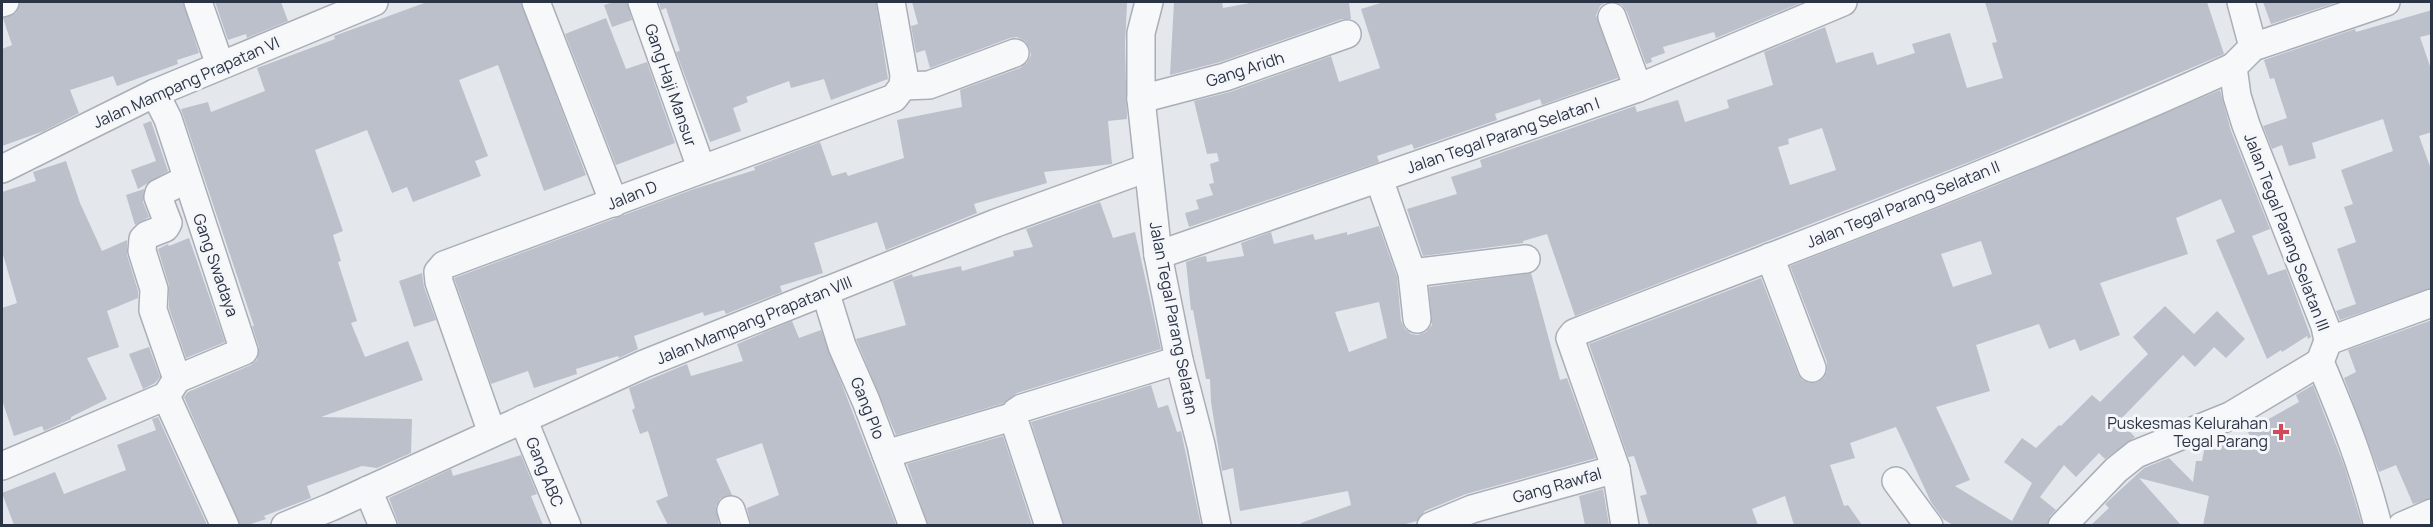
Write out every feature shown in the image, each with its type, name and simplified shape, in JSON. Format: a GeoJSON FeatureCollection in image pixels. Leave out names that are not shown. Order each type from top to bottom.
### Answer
{"type":"FeatureCollection","features":[{"type":"Feature","properties":{"kind":"street"},"geometry":{"type":"LineString","coordinates":[[198,2],[220,65]]}},
{"type":"Feature","properties":{"kind":"street","name":"Jalan Mampang Prapatan VI"},"geometry":{"type":"LineString","coordinates":[[2,168],[155,93],[374,2]]}},
{"type":"Feature","properties":{"kind":"street"},"geometry":{"type":"LineString","coordinates":[[536,2],[614,203]]}},
{"type":"Feature","properties":{"kind":"street","name":"Gang Haji Mansur"},"geometry":{"type":"LineString","coordinates":[[642,2],[701,168]]}},
{"type":"Feature","properties":{"kind":"street"},"geometry":{"type":"LineString","coordinates":[[891,2],[904,75],[903,86],[929,85],[1015,54]]}},
{"type":"Feature","properties":{"kind":"street","name":"Jalan Tegal Parang Selatan"},"geometry":{"type":"LineString","coordinates":[[1149,2],[1141,33],[1141,99],[1158,255],[1179,360],[1201,445],[1216,525]]}},
{"type":"Feature","properties":{"kind":"street","name":"Jalan Tegal Parang Selatan I"},"geometry":{"type":"LineString","coordinates":[[1158,255],[1638,88],[1843,2]]}},
{"type":"Feature","properties":{"kind":"street"},"geometry":{"type":"LineString","coordinates":[[2241,2],[2253,46]]}},
{"type":"Feature","properties":{"kind":"street"},"geometry":{"type":"LineString","coordinates":[[2232,67],[2253,46],[2386,2]]}},
{"type":"Feature","properties":{"kind":"street"},"geometry":{"type":"LineString","coordinates":[[1612,17],[1638,88]]}},
{"type":"Feature","properties":{"kind":"street","name":"Gang Aridh"},"geometry":{"type":"LineString","coordinates":[[1141,99],[1225,77],[1347,34]]}},
{"type":"Feature","properties":{"kind":"street","name":"Jalan Tegal Parang Selatan II"},"geometry":{"type":"LineString","coordinates":[[1571,335],[2145,107],[2232,67]]}},
{"type":"Feature","properties":{"kind":"street","name":"Jalan Tegal Parang Selatan III"},"geometry":{"type":"LineString","coordinates":[[2232,67],[2236,96],[2246,125],[2325,326],[2324,352],[2341,411],[2369,487],[2378,525]]}},
{"type":"Feature","properties":{"kind":"street","name":"Jalan D"},"geometry":{"type":"LineString","coordinates":[[492,433],[439,282],[438,272],[444,264],[614,203],[701,168],[877,106],[894,98],[903,86]]}},
{"type":"Feature","properties":{"kind":"street","name":"Gang Swadaya"},"geometry":{"type":"LineString","coordinates":[[155,93],[168,119],[244,351],[171,387],[153,310],[154,289],[142,251],[142,242],[147,235],[165,228],[168,223],[159,193],[187,179]]}},
{"type":"Feature","properties":{"kind":"street","name":"Jalan Mampang Prapatan VIII"},"geometry":{"type":"LineString","coordinates":[[285,525],[368,490],[644,364],[996,223],[1148,168]]}},
{"type":"Feature","properties":{"kind":"street"},"geometry":{"type":"LineString","coordinates":[[1379,179],[1412,273],[1417,319]]}},
{"type":"Feature","properties":{"kind":"street"},"geometry":{"type":"LineString","coordinates":[[1770,257],[1812,368]]}},
{"type":"Feature","properties":{"kind":"street"},"geometry":{"type":"LineString","coordinates":[[1412,273],[1526,259]]}},
{"type":"Feature","properties":{"kind":"street","name":"Gang Plo"},"geometry":{"type":"LineString","coordinates":[[825,291],[842,346],[866,401],[913,525]]}},
{"type":"Feature","properties":{"kind":"street"},"geometry":{"type":"LineString","coordinates":[[2062,525],[2116,470],[2136,454],[2230,416],[2324,352],[2432,303]]}},
{"type":"Feature","properties":{"kind":"street","name":"Gang Rawfal"},"geometry":{"type":"LineString","coordinates":[[1431,525],[1472,509],[1616,469],[1570,338],[1571,335]]}},
{"type":"Feature","properties":{"kind":"street"},"geometry":{"type":"LineString","coordinates":[[1049,525],[1014,420],[1016,412],[1022,408],[1179,360]]}},
{"type":"Feature","properties":{"kind":"street"},"geometry":{"type":"LineString","coordinates":[[2,465],[171,387],[225,525]]}},
{"type":"Feature","properties":{"kind":"street"},"geometry":{"type":"LineString","coordinates":[[886,454],[1016,416]]}},
{"type":"Feature","properties":{"kind":"street","name":"Gang ABC"},"geometry":{"type":"LineString","coordinates":[[523,419],[567,525]]}},
{"type":"Feature","properties":{"kind":"street"},"geometry":{"type":"LineString","coordinates":[[1616,469],[1625,525]]}},
{"type":"Feature","properties":{"kind":"street"},"geometry":{"type":"LineString","coordinates":[[1896,481],[1929,525]]}},
{"type":"Feature","properties":{"kind":"street"},"geometry":{"type":"LineString","coordinates":[[368,490],[383,525]]}},
{"type":"Feature","properties":{"kind":"street"},"geometry":{"type":"LineString","coordinates":[[2402,525],[2432,513]]}},
{"type":"Feature","properties":{"kind":"building"},"geometry":{"type":"Polygon","coordinates":[[[20,2],[183,2],[199,53],[177,60],[178,64],[117,86],[113,76],[70,90],[79,113],[44,131],[2,146],[2,49],[12,45],[3,18],[16,13],[20,2]]]}},
{"type":"Feature","properties":{"kind":"building"},"geometry":{"type":"Polygon","coordinates":[[[215,2],[281,2],[288,21],[247,38],[246,34],[228,40],[215,2]]]}},
{"type":"Feature","properties":{"kind":"building"},"geometry":{"type":"Polygon","coordinates":[[[427,2],[521,2],[586,175],[544,191],[498,65],[459,80],[488,156],[475,161],[481,176],[413,202],[407,187],[392,193],[367,130],[315,150],[343,231],[333,235],[341,261],[338,262],[357,321],[351,323],[365,357],[408,341],[423,380],[321,417],[412,419],[411,453],[377,468],[362,466],[307,486],[311,498],[264,516],[266,519],[240,525],[184,397],[188,392],[251,365],[257,360],[259,347],[181,109],[208,102],[211,112],[265,91],[257,68],[335,39],[334,36],[427,2]]]}},
{"type":"Feature","properties":{"kind":"building"},"geometry":{"type":"Polygon","coordinates":[[[627,2],[632,20],[612,27],[604,5],[627,2]]]}},
{"type":"Feature","properties":{"kind":"building"},"geometry":{"type":"Polygon","coordinates":[[[659,2],[876,2],[888,79],[831,100],[824,79],[791,88],[789,81],[746,97],[748,102],[733,108],[741,131],[710,142],[676,52],[680,51],[666,8],[661,10],[659,2]]]}},
{"type":"Feature","properties":{"kind":"building"},"geometry":{"type":"Polygon","coordinates":[[[912,2],[1127,3],[1125,45],[1127,119],[1108,121],[1112,164],[1044,172],[1047,183],[974,204],[977,213],[886,250],[877,222],[814,243],[823,273],[780,286],[782,292],[726,314],[724,310],[704,316],[703,312],[634,336],[638,349],[619,358],[618,356],[576,369],[577,374],[534,388],[528,371],[491,384],[454,278],[694,189],[755,170],[754,167],[820,142],[832,176],[846,172],[848,176],[904,158],[897,120],[962,107],[960,90],[1020,68],[1027,63],[1031,55],[1025,41],[1017,37],[930,68],[925,50],[916,53],[911,26],[918,24],[912,2]]]}},
{"type":"Feature","properties":{"kind":"building"},"geometry":{"type":"Polygon","coordinates":[[[1174,2],[1222,2],[1223,8],[1255,2],[1349,2],[1351,19],[1342,19],[1220,62],[1170,75],[1174,2]]]}},
{"type":"Feature","properties":{"kind":"building"},"geometry":{"type":"Polygon","coordinates":[[[1384,2],[1606,2],[1600,6],[1596,15],[1618,78],[1542,105],[1540,99],[1495,114],[1497,120],[1414,149],[1412,144],[1377,156],[1379,162],[1189,227],[1185,213],[1199,209],[1196,200],[1213,195],[1209,184],[1214,183],[1210,164],[1219,161],[1217,153],[1207,154],[1194,101],[1230,92],[1331,56],[1339,82],[1380,68],[1361,9],[1384,2]]]}},
{"type":"Feature","properties":{"kind":"building"},"geometry":{"type":"Polygon","coordinates":[[[1614,2],[1803,2],[1716,38],[1714,32],[1663,47],[1665,53],[1651,58],[1652,62],[1646,64],[1627,12],[1622,5],[1614,2]]]}},
{"type":"Feature","properties":{"kind":"building"},"geometry":{"type":"Polygon","coordinates":[[[1985,2],[2207,2],[2224,54],[1982,157],[1575,316],[1547,234],[1523,241],[1523,243],[1423,256],[1407,209],[1457,194],[1451,177],[1482,167],[1480,160],[1635,106],[1637,112],[1678,100],[1685,122],[1729,108],[1727,100],[1773,85],[1764,52],[1825,27],[1836,63],[1873,52],[1877,65],[1915,53],[1912,44],[1950,33],[1967,88],[2003,78],[1992,43],[1997,42],[1985,2]],[[1822,128],[1788,139],[1789,144],[1778,147],[1790,185],[1836,170],[1822,128]]]}},
{"type":"Feature","properties":{"kind":"building"},"geometry":{"type":"Polygon","coordinates":[[[2263,2],[2338,2],[2271,24],[2263,2]]]}},
{"type":"Feature","properties":{"kind":"building"},"geometry":{"type":"Polygon","coordinates":[[[2432,10],[2432,34],[2420,37],[2432,72],[2432,132],[2419,136],[2432,172],[2432,288],[2340,320],[2336,311],[2356,304],[2337,249],[2356,242],[2344,207],[2353,204],[2341,170],[2393,151],[2383,119],[2312,143],[2316,158],[2289,166],[2282,145],[2272,149],[2263,126],[2287,118],[2274,78],[2270,79],[2264,60],[2355,29],[2356,32],[2432,10]]]}},
{"type":"Feature","properties":{"kind":"building"},"geometry":{"type":"Polygon","coordinates":[[[606,18],[626,69],[647,62],[675,143],[616,165],[565,34],[606,18]]]}},
{"type":"Feature","properties":{"kind":"building"},"geometry":{"type":"Polygon","coordinates":[[[2220,90],[2231,131],[2270,229],[2252,236],[2268,275],[2286,269],[2311,337],[2308,339],[2307,336],[2267,359],[2216,240],[2235,232],[2221,199],[2176,218],[2188,254],[2100,283],[2120,335],[2080,351],[2075,339],[2049,349],[2039,324],[1976,345],[1990,391],[1936,407],[1970,480],[1955,486],[2012,521],[2032,483],[2004,462],[2022,438],[2036,448],[2092,395],[2100,402],[2148,354],[2133,337],[2165,306],[2194,334],[2217,311],[2245,339],[2226,358],[2214,347],[2195,367],[2183,355],[2119,421],[2135,437],[2105,459],[2099,453],[2076,477],[2064,465],[2040,497],[2056,510],[2050,516],[2047,525],[1953,525],[1943,519],[1931,502],[1896,427],[1850,443],[1855,458],[1830,465],[1844,506],[1848,505],[1862,525],[1794,525],[1785,496],[1752,509],[1758,525],[1649,525],[1640,496],[1647,494],[1634,456],[1628,457],[1589,344],[1761,278],[1798,374],[1802,380],[1809,383],[1818,382],[1824,378],[1827,362],[1790,266],[1994,186],[2220,90]],[[1981,241],[1941,254],[1953,287],[1992,274],[1981,241]]]}},
{"type":"Feature","properties":{"kind":"building"},"geometry":{"type":"Polygon","coordinates":[[[151,121],[168,171],[138,189],[131,170],[156,161],[143,124],[151,121]]]}},
{"type":"Feature","properties":{"kind":"building"},"geometry":{"type":"Polygon","coordinates":[[[66,161],[80,203],[102,251],[127,240],[127,255],[138,298],[107,311],[119,347],[87,358],[107,399],[44,431],[42,426],[14,436],[2,400],[2,308],[17,303],[2,251],[2,192],[36,181],[33,172],[66,161]]]}},
{"type":"Feature","properties":{"kind":"building"},"geometry":{"type":"Polygon","coordinates":[[[144,189],[143,202],[149,217],[135,225],[126,195],[144,189]]]}},
{"type":"Feature","properties":{"kind":"building"},"geometry":{"type":"Polygon","coordinates":[[[1100,202],[1113,238],[1135,232],[1161,349],[1017,393],[1004,403],[896,435],[856,339],[906,325],[893,281],[912,274],[913,277],[961,266],[962,271],[1014,256],[1013,251],[1033,247],[1026,229],[1100,202]]]}},
{"type":"Feature","properties":{"kind":"building"},"geometry":{"type":"Polygon","coordinates":[[[1379,226],[1397,277],[1401,321],[1411,334],[1418,335],[1426,332],[1432,325],[1429,287],[1531,273],[1560,380],[1567,378],[1596,458],[1466,494],[1425,511],[1417,521],[1402,525],[1301,525],[1301,523],[1351,505],[1348,491],[1240,511],[1233,468],[1222,471],[1211,402],[1210,379],[1206,379],[1193,310],[1191,310],[1186,262],[1206,256],[1207,262],[1244,256],[1241,243],[1271,232],[1274,244],[1313,234],[1315,240],[1347,232],[1347,235],[1379,226]],[[1379,302],[1335,312],[1349,352],[1387,338],[1379,302]]]}},
{"type":"Feature","properties":{"kind":"building"},"geometry":{"type":"Polygon","coordinates":[[[189,238],[225,342],[186,358],[169,308],[169,285],[158,249],[189,238]]]}},
{"type":"Feature","properties":{"kind":"building"},"geometry":{"type":"Polygon","coordinates":[[[422,273],[424,287],[436,320],[414,327],[399,281],[422,273]]]}},
{"type":"Feature","properties":{"kind":"building"},"geometry":{"type":"Polygon","coordinates":[[[2432,320],[2432,498],[2413,504],[2396,465],[2379,472],[2344,378],[2356,372],[2348,350],[2432,320]]]}},
{"type":"Feature","properties":{"kind":"building"},"geometry":{"type":"Polygon","coordinates":[[[792,321],[799,338],[821,330],[896,525],[751,525],[747,508],[779,495],[762,443],[716,459],[732,495],[720,499],[716,506],[719,525],[668,525],[656,501],[668,496],[648,431],[640,434],[632,410],[635,408],[629,388],[687,364],[691,376],[743,361],[737,344],[792,321]]]}},
{"type":"Feature","properties":{"kind":"building"},"geometry":{"type":"Polygon","coordinates":[[[149,347],[160,377],[155,383],[143,389],[129,354],[149,347]]]}},
{"type":"Feature","properties":{"kind":"building"},"geometry":{"type":"Polygon","coordinates":[[[1151,385],[1158,408],[1168,405],[1177,432],[1181,431],[1201,525],[1064,525],[1031,422],[1151,385]]]}},
{"type":"Feature","properties":{"kind":"building"},"geometry":{"type":"Polygon","coordinates":[[[2313,385],[2345,468],[2362,525],[2203,525],[2209,496],[2139,478],[2181,525],[2091,525],[2109,508],[2105,504],[2144,468],[2169,458],[2193,482],[2196,461],[2202,461],[2205,446],[2218,448],[2220,442],[2259,450],[2247,431],[2299,402],[2296,395],[2313,385]]]}},
{"type":"Feature","properties":{"kind":"building"},"geometry":{"type":"Polygon","coordinates":[[[158,417],[207,525],[14,525],[2,493],[55,472],[64,494],[126,470],[117,445],[156,430],[152,419],[158,417]]]}},
{"type":"Feature","properties":{"kind":"building"},"geometry":{"type":"Polygon","coordinates":[[[1003,436],[1032,525],[928,525],[907,464],[1003,436]]]}},
{"type":"Feature","properties":{"kind":"building"},"geometry":{"type":"Polygon","coordinates":[[[521,455],[537,494],[531,496],[543,525],[399,525],[389,498],[451,469],[453,476],[521,455]]]}},
{"type":"Feature","properties":{"kind":"building"},"geometry":{"type":"Polygon","coordinates":[[[1603,489],[1609,525],[1585,525],[1579,496],[1603,489]]]}},
{"type":"Feature","properties":{"kind":"place","name":"Puskesmas Kelurahan Tegal Parang"},"geometry":{"type":"Point","coordinates":[2281,432]}}]}
